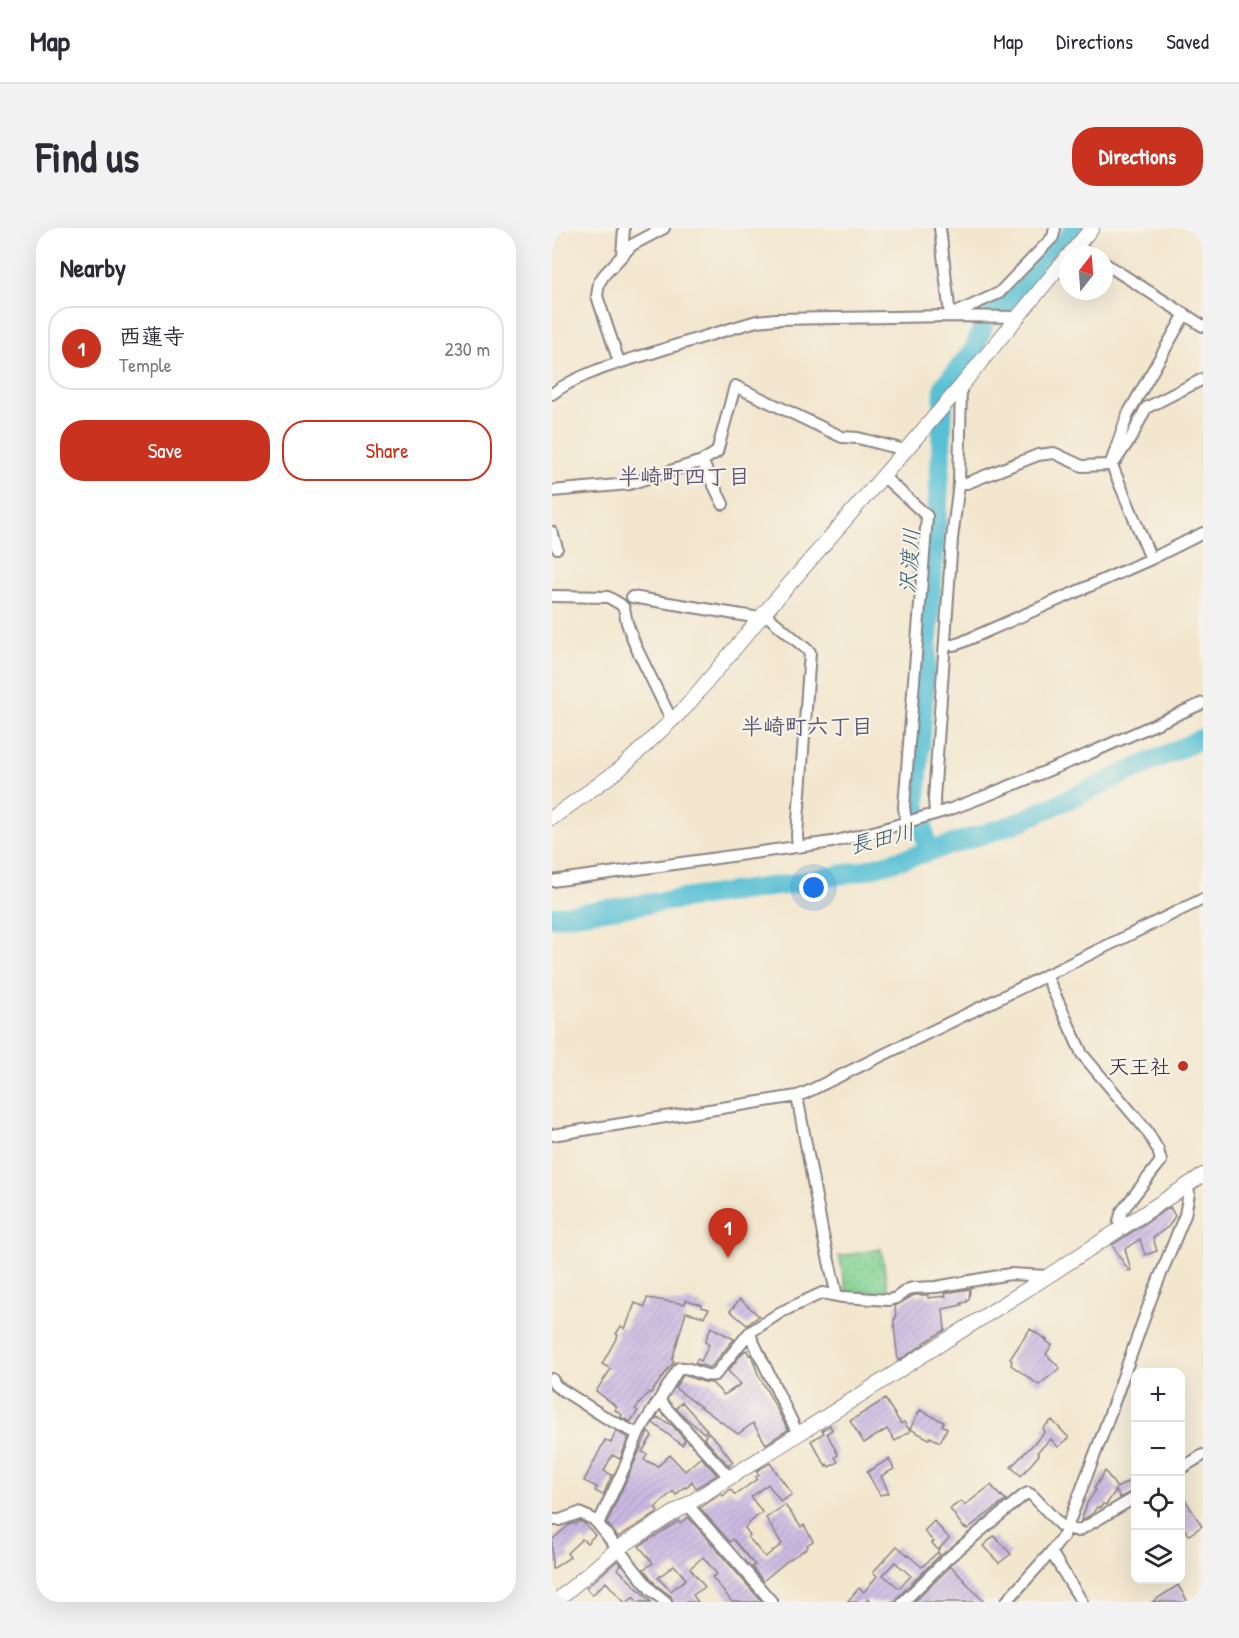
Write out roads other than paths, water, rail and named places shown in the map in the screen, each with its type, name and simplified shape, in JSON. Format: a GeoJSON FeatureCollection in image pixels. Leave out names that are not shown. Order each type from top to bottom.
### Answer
{"type":"FeatureCollection","features":[{"type":"Feature","properties":{"kind":"street"},"geometry":{"type":"LineString","coordinates":[[622,255],[624,228]]}},
{"type":"Feature","properties":{"kind":"street"},"geometry":{"type":"LineString","coordinates":[[619,362],[597,296],[599,283],[632,245],[664,228]]}},
{"type":"Feature","properties":{"kind":"street"},"geometry":{"type":"LineString","coordinates":[[940,228],[950,316]]}},
{"type":"Feature","properties":{"kind":"street"},"geometry":{"type":"LineString","coordinates":[[950,316],[999,293],[1053,237],[1055,228]]}},
{"type":"Feature","properties":{"kind":"street"},"geometry":{"type":"LineString","coordinates":[[1076,246],[1092,228]]}},
{"type":"Feature","properties":{"kind":"street"},"geometry":{"type":"LineString","coordinates":[[552,818],[620,769],[685,708],[939,412],[1059,266]]}},
{"type":"Feature","properties":{"kind":"street"},"geometry":{"type":"LineString","coordinates":[[1113,269],[1203,326]]}},
{"type":"Feature","properties":{"kind":"street"},"geometry":{"type":"LineString","coordinates":[[1151,559],[1111,463],[1128,414],[1185,314]]}},
{"type":"Feature","properties":{"kind":"street"},"geometry":{"type":"LineString","coordinates":[[552,394],[582,377],[619,362],[757,321],[950,316],[1017,317]]}},
{"type":"Feature","properties":{"kind":"street"},"geometry":{"type":"LineString","coordinates":[[959,483],[967,483],[1038,455],[1054,453],[1082,466],[1108,465],[1116,460],[1132,436],[1146,408],[1203,379]]}},
{"type":"Feature","properties":{"kind":"street"},"geometry":{"type":"LineString","coordinates":[[552,491],[629,484],[702,460],[717,452],[735,386],[842,437],[858,438],[905,450]]}},
{"type":"Feature","properties":{"kind":"street"},"geometry":{"type":"LineString","coordinates":[[935,813],[933,799],[952,539],[959,483],[961,386]]}},
{"type":"Feature","properties":{"kind":"street"},"geometry":{"type":"LineString","coordinates":[[702,460],[723,504]]}},
{"type":"Feature","properties":{"kind":"street"},"geometry":{"type":"LineString","coordinates":[[883,476],[927,516],[904,807],[906,822]]}},
{"type":"Feature","properties":{"kind":"street"},"geometry":{"type":"LineString","coordinates":[[552,532],[557,548]]}},
{"type":"Feature","properties":{"kind":"street"},"geometry":{"type":"LineString","coordinates":[[945,644],[960,643],[1151,559],[1203,533]]}},
{"type":"Feature","properties":{"kind":"street"},"geometry":{"type":"LineString","coordinates":[[552,596],[608,597],[624,608],[635,645],[672,721]]}},
{"type":"Feature","properties":{"kind":"street"},"geometry":{"type":"LineString","coordinates":[[632,597],[763,616],[810,652],[798,847]]}},
{"type":"Feature","properties":{"kind":"street"},"geometry":{"type":"LineString","coordinates":[[552,881],[832,842],[906,822],[988,795],[1203,703]]}},
{"type":"Feature","properties":{"kind":"street"},"geometry":{"type":"LineString","coordinates":[[552,1135],[796,1096],[1203,898]]}},
{"type":"Feature","properties":{"kind":"street"},"geometry":{"type":"LineString","coordinates":[[1046,975],[1082,1054],[1147,1131],[1158,1150],[1161,1161],[1122,1211],[1119,1221],[1121,1228]]}},
{"type":"Feature","properties":{"kind":"street"},"geometry":{"type":"LineString","coordinates":[[796,1096],[822,1235],[837,1296]]}},
{"type":"Feature","properties":{"kind":"street"},"geometry":{"type":"LineString","coordinates":[[555,1602],[617,1549],[1203,1175]]}},
{"type":"Feature","properties":{"kind":"street"},"geometry":{"type":"LineString","coordinates":[[1006,1602],[1062,1539],[1067,1529],[1152,1296],[1185,1215],[1189,1193],[1187,1186]]}},
{"type":"Feature","properties":{"kind":"street"},"geometry":{"type":"LineString","coordinates":[[598,1524],[638,1434],[679,1368],[684,1367],[706,1376],[715,1375],[749,1333],[781,1312],[822,1293],[889,1300],[913,1288],[936,1287],[1010,1274],[1048,1276]]}},
{"type":"Feature","properties":{"kind":"street"},"geometry":{"type":"LineString","coordinates":[[749,1333],[798,1434]]}},
{"type":"Feature","properties":{"kind":"street"},"geometry":{"type":"LineString","coordinates":[[552,1379],[556,1386],[608,1419],[638,1434]]}},
{"type":"Feature","properties":{"kind":"street"},"geometry":{"type":"LineString","coordinates":[[659,1400],[730,1478]]}},
{"type":"Feature","properties":{"kind":"street"},"geometry":{"type":"LineString","coordinates":[[1185,1466],[1203,1455]]}},
{"type":"Feature","properties":{"kind":"street"},"geometry":{"type":"LineString","coordinates":[[903,1602],[948,1558],[1024,1495],[1033,1496],[1061,1526],[1078,1531],[1131,1500]]}},
{"type":"Feature","properties":{"kind":"street"},"geometry":{"type":"LineString","coordinates":[[688,1505],[772,1602]]}},
{"type":"Feature","properties":{"kind":"street"},"geometry":{"type":"LineString","coordinates":[[552,1520],[560,1520],[579,1513],[593,1519],[651,1590],[666,1602]]}},
{"type":"Feature","properties":{"kind":"street"},"geometry":{"type":"LineString","coordinates":[[1051,1552],[1082,1602]]}},
{"type":"Feature","properties":{"kind":"waterway","name":"沢渡川"},"geometry":{"type":"LineString","coordinates":[[992,314],[1022,291],[1076,228]]}},
{"type":"Feature","properties":{"kind":"waterway","name":"沢渡川"},"geometry":{"type":"LineString","coordinates":[[918,811],[916,803],[940,473],[944,386],[974,350],[983,326]]}},
{"type":"Feature","properties":{"kind":"waterway","name":"長田川"},"geometry":{"type":"LineString","coordinates":[[552,917],[791,884],[861,871],[1014,824],[1203,738]]}},
{"type":"Feature","properties":{"kind":"waterway","name":"沢渡川"},"geometry":{"type":"LineString","coordinates":[[923,826],[928,852]]}},
{"type":"Feature","properties":{"kind":"place","name":"天王社"},"geometry":{"type":"Point","coordinates":[1183,1066]}},
{"type":"Feature","properties":{"kind":"place","name":"西蓮寺"},"geometry":{"type":"Point","coordinates":[728,1258]}},
{"type":"Feature","properties":{"kind":"district","name":"半崎町四丁目"},"geometry":{"type":"Point","coordinates":[684,476]}},
{"type":"Feature","properties":{"kind":"district","name":"半崎町六丁目"},"geometry":{"type":"Point","coordinates":[807,726]}}]}
